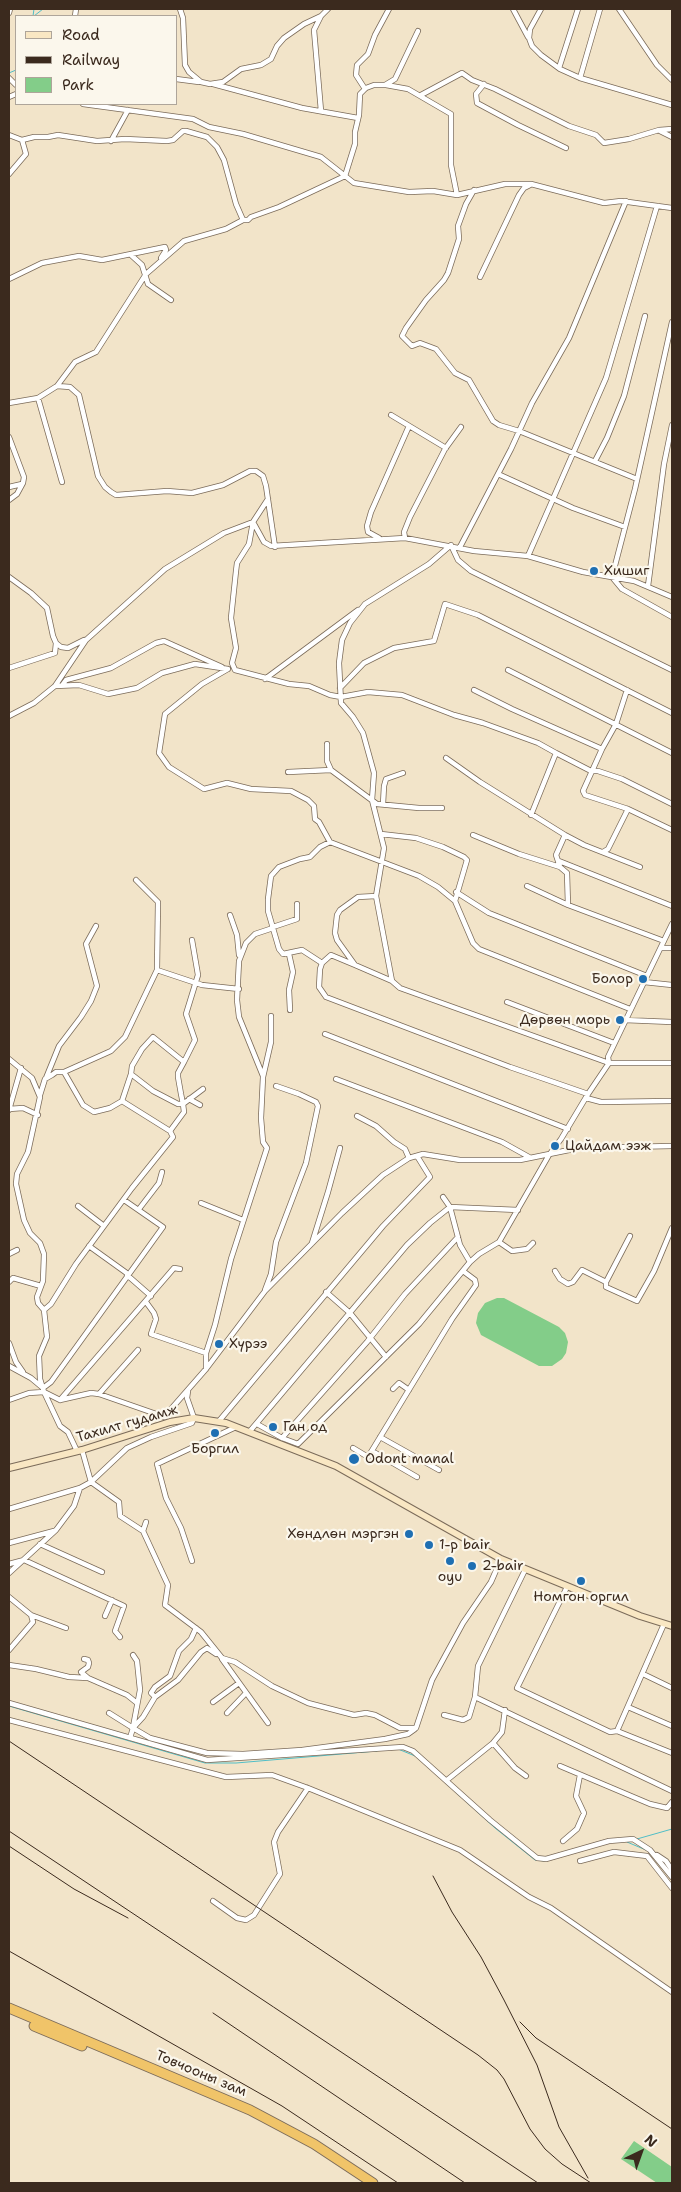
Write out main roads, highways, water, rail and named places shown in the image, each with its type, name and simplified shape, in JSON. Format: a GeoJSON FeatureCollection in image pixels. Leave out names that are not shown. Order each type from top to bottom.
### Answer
{"type":"FeatureCollection","features":[{"type":"Feature","properties":{"kind":"highway","name":"Товчооны зам"},"geometry":{"type":"LineString","coordinates":[[9,2008],[250,2110],[314,2144],[373,2183]]}},
{"type":"Feature","properties":{"kind":"highway","name":"Товчооны зам"},"geometry":{"type":"LineString","coordinates":[[9,2015],[54,2036],[248,2115],[311,2149],[363,2183]]}},
{"type":"Feature","properties":{"kind":"main road","name":"Тахилт гудамж"},"geometry":{"type":"LineString","coordinates":[[9,1468],[80,1451],[170,1422],[194,1418],[219,1421],[336,1466],[525,1570],[640,1616],[672,1626]]}},
{"type":"Feature","properties":{"kind":"waterway"},"geometry":{"type":"LineString","coordinates":[[33,15],[34,9]]}},
{"type":"Feature","properties":{"kind":"waterway"},"geometry":{"type":"LineString","coordinates":[[35,15],[43,9]]}},
{"type":"Feature","properties":{"kind":"waterway"},"geometry":{"type":"LineString","coordinates":[[9,73],[15,70]]}},
{"type":"Feature","properties":{"kind":"waterway"},"geometry":{"type":"LineString","coordinates":[[9,1706],[205,1763],[236,1763],[377,1751]]}},
{"type":"Feature","properties":{"kind":"waterway"},"geometry":{"type":"LineString","coordinates":[[398,1749],[415,1756]]}},
{"type":"Feature","properties":{"kind":"waterway"},"geometry":{"type":"LineString","coordinates":[[439,1777],[495,1828],[535,1860],[546,1861]]}},
{"type":"Feature","properties":{"kind":"waterway"},"geometry":{"type":"LineString","coordinates":[[637,1839],[672,1829]]}},
{"type":"Feature","properties":{"kind":"waterway"},"geometry":{"type":"LineString","coordinates":[[627,1842],[646,1850]]}},
{"type":"Feature","properties":{"kind":"railway"},"geometry":{"type":"LineString","coordinates":[[9,1741],[478,2055],[497,2070],[504,2079],[530,2129],[545,2149],[562,2164],[591,2183]]}},
{"type":"Feature","properties":{"kind":"railway"},"geometry":{"type":"LineString","coordinates":[[9,1831],[538,2183]]}},
{"type":"Feature","properties":{"kind":"railway"},"geometry":{"type":"LineString","coordinates":[[9,1846],[74,1889],[128,1918]]}},
{"type":"Feature","properties":{"kind":"railway"},"geometry":{"type":"LineString","coordinates":[[433,1876],[504,2000],[537,2065],[559,2127],[588,2178]]}},
{"type":"Feature","properties":{"kind":"railway"},"geometry":{"type":"LineString","coordinates":[[9,1951],[282,2106],[398,2183]]}},
{"type":"Feature","properties":{"kind":"railway"},"geometry":{"type":"LineString","coordinates":[[213,2013],[465,2183]]}},
{"type":"Feature","properties":{"kind":"railway"},"geometry":{"type":"LineString","coordinates":[[520,2022],[536,2038],[672,2129]]}},
{"type":"Feature","properties":{"kind":"place","name":"Хишиг"},"geometry":{"type":"Point","coordinates":[594,571]}},
{"type":"Feature","properties":{"kind":"place","name":"Болор"},"geometry":{"type":"Point","coordinates":[643,979]}},
{"type":"Feature","properties":{"kind":"place","name":"Дөрвөн морь"},"geometry":{"type":"Point","coordinates":[620,1020]}},
{"type":"Feature","properties":{"kind":"place","name":"Цайдам ээж"},"geometry":{"type":"Point","coordinates":[555,1146]}},
{"type":"Feature","properties":{"kind":"place","name":"Хүрээ"},"geometry":{"type":"Point","coordinates":[219,1344]}},
{"type":"Feature","properties":{"kind":"place","name":"Ган од"},"geometry":{"type":"Point","coordinates":[273,1427]}},
{"type":"Feature","properties":{"kind":"place","name":"Боргил"},"geometry":{"type":"Point","coordinates":[215,1433]}},
{"type":"Feature","properties":{"kind":"place","name":"Odont manal"},"geometry":{"type":"Point","coordinates":[354,1459]}},
{"type":"Feature","properties":{"kind":"place","name":"Хөндлөн мэргэн"},"geometry":{"type":"Point","coordinates":[409,1534]}},
{"type":"Feature","properties":{"kind":"place","name":"1-p bair"},"geometry":{"type":"Point","coordinates":[429,1545]}},
{"type":"Feature","properties":{"kind":"place","name":"oyu"},"geometry":{"type":"Point","coordinates":[450,1561]}},
{"type":"Feature","properties":{"kind":"place","name":"2-bair"},"geometry":{"type":"Point","coordinates":[472,1566]}},
{"type":"Feature","properties":{"kind":"place","name":"Номгон оргил"},"geometry":{"type":"Point","coordinates":[581,1581]}}]}
